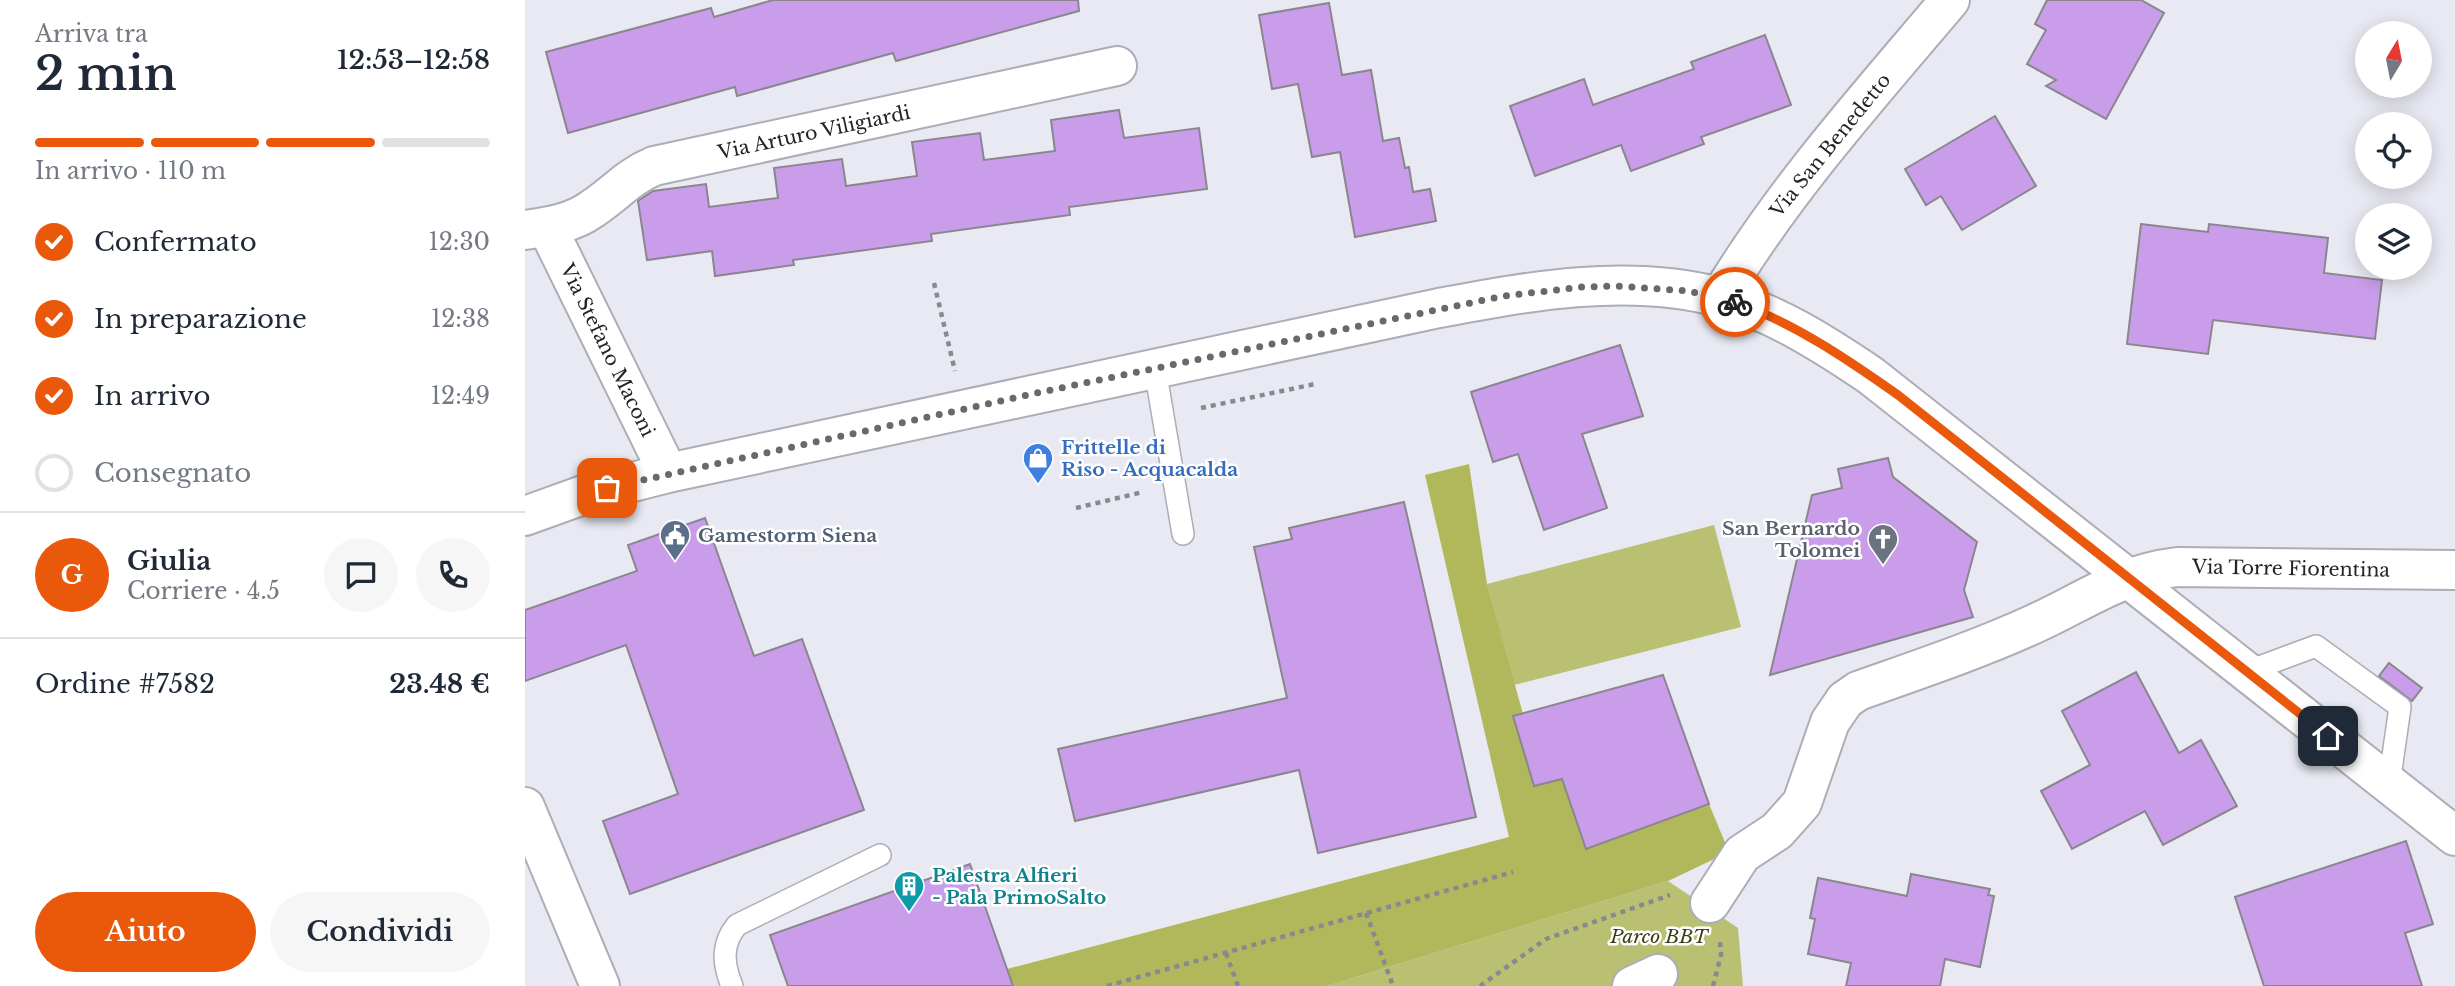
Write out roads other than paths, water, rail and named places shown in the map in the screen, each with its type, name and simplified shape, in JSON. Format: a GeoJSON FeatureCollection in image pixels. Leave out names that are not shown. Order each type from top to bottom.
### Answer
{"type":"FeatureCollection","features":[{"type":"Feature","properties":{"kind":"street","name":"Via San Benedetto"},"geometry":{"type":"LineString","coordinates":[[1720,297],[1756,239],[1805,172],[1950,0]]}},
{"type":"Feature","properties":{"kind":"street","name":"Via Arturo Viligiardi"},"geometry":{"type":"LineString","coordinates":[[536,228],[567,221],[592,210],[626,180],[655,166],[1117,66]]}},
{"type":"Feature","properties":{"kind":"street","name":"Via Stefano Maconi"},"geometry":{"type":"LineString","coordinates":[[536,228],[667,474]]}},
{"type":"Feature","properties":{"kind":"street"},"geometry":{"type":"LineString","coordinates":[[525,516],[586,494],[667,474],[1426,311],[1542,291],[1616,286],[1688,291],[1720,297],[1759,312],[1808,336],[1870,375],[2455,836]]}},
{"type":"Feature","properties":{"kind":"street","name":"Via Torre Fiorentina"},"geometry":{"type":"LineString","coordinates":[[1692,898],[1742,854],[1766,840],[1788,821],[1806,795],[1834,714],[1851,695],[2027,627],[2128,577],[2177,566],[2455,570]]}},
{"type":"Feature","properties":{"kind":"street"},"geometry":{"type":"LineString","coordinates":[[525,807],[600,986]]}},
{"type":"Feature","properties":{"kind":"lane"},"geometry":{"type":"LineString","coordinates":[[1155,369],[1184,534]]}},
{"type":"Feature","properties":{"kind":"lane"},"geometry":{"type":"LineString","coordinates":[[2246,672],[2316,646],[2400,707],[2389,784]]}},
{"type":"Feature","properties":{"kind":"lane"},"geometry":{"type":"LineString","coordinates":[[732,986],[725,945],[737,925],[880,855]]}},
{"type":"Feature","properties":{"kind":"place","name":"Frittelle di Riso - Acquacalda"},"geometry":{"type":"Point","coordinates":[1038,485]}},
{"type":"Feature","properties":{"kind":"place","name":"Gamestorm Siena"},"geometry":{"type":"Point","coordinates":[675,562]}},
{"type":"Feature","properties":{"kind":"place","name":"San Bernardo Tolomei"},"geometry":{"type":"Point","coordinates":[1883,566]}},
{"type":"Feature","properties":{"kind":"place","name":"Palestra Alfieri - Pala PrimoSalto"},"geometry":{"type":"Point","coordinates":[909,913]}},
{"type":"Feature","properties":{"kind":"park label","name":"Parco BBT"},"geometry":{"type":"Point","coordinates":[1659,936]}}]}
